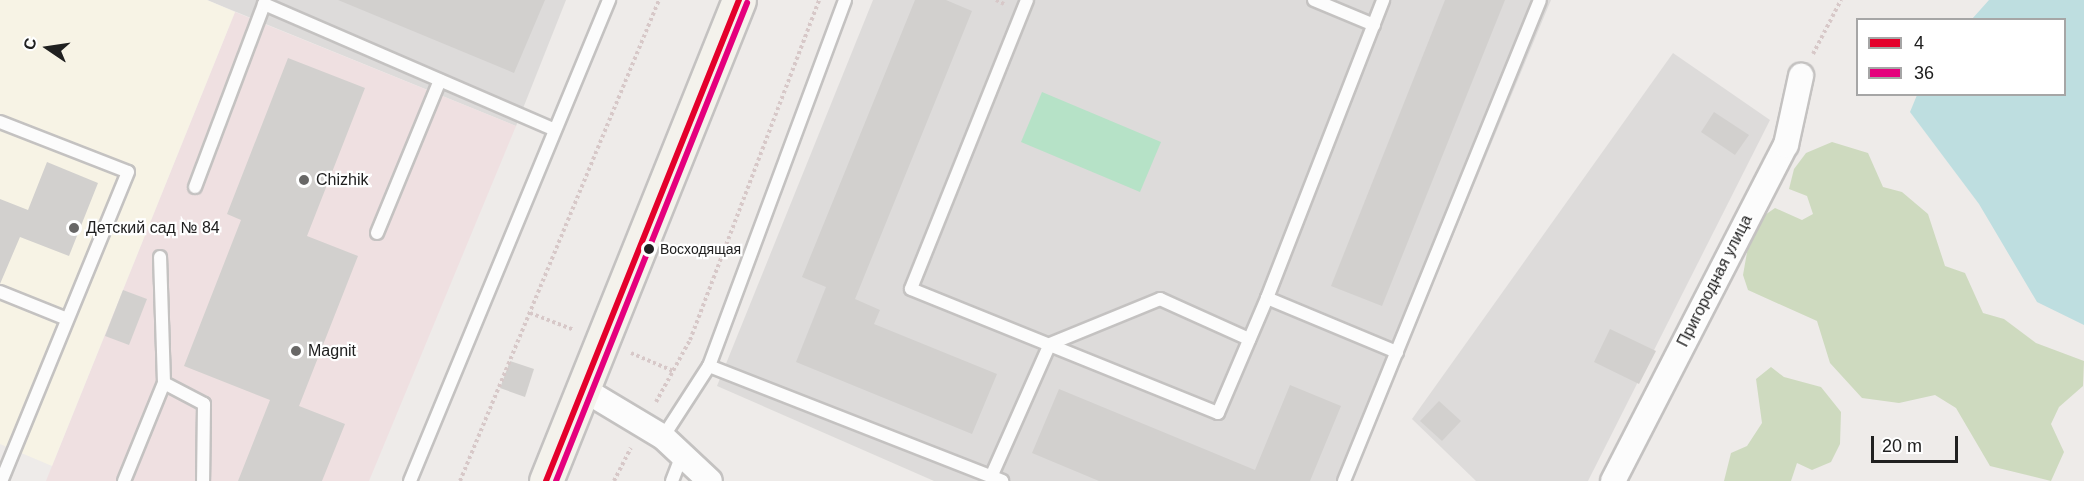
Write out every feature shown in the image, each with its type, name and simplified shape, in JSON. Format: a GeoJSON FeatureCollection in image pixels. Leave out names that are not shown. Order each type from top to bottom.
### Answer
{"type":"FeatureCollection","features":[{"type":"Feature","properties":{"kind":"main road"},"geometry":{"type":"LineString","coordinates":[[546,481],[739,0]]}},
{"type":"Feature","properties":{"kind":"street","name":"Пригородная улица"},"geometry":{"type":"LineString","coordinates":[[1613,481],[1786,145],[1801,76]]}},
{"type":"Feature","properties":{"kind":"street"},"geometry":{"type":"LineString","coordinates":[[583,389],[653,431],[710,481]]}},
{"type":"Feature","properties":{"kind":"lane"},"geometry":{"type":"LineString","coordinates":[[410,481],[553,129],[609,0]]}},
{"type":"Feature","properties":{"kind":"lane"},"geometry":{"type":"LineString","coordinates":[[653,431],[709,366],[845,0]]}},
{"type":"Feature","properties":{"kind":"lane"},"geometry":{"type":"LineString","coordinates":[[1027,0],[911,289],[1218,412],[1267,298],[1383,0]]}},
{"type":"Feature","properties":{"kind":"lane"},"geometry":{"type":"LineString","coordinates":[[1314,0],[1374,24]]}},
{"type":"Feature","properties":{"kind":"lane"},"geometry":{"type":"LineString","coordinates":[[1344,481],[1540,0]]}},
{"type":"Feature","properties":{"kind":"lane"},"geometry":{"type":"LineString","coordinates":[[195,187],[264,4],[553,129]]}},
{"type":"Feature","properties":{"kind":"lane"},"geometry":{"type":"LineString","coordinates":[[377,233],[440,80]]}},
{"type":"Feature","properties":{"kind":"lane"},"geometry":{"type":"LineString","coordinates":[[0,122],[128,172],[1,481]]}},
{"type":"Feature","properties":{"kind":"lane"},"geometry":{"type":"LineString","coordinates":[[124,481],[164,383],[159,257]]}},
{"type":"Feature","properties":{"kind":"lane"},"geometry":{"type":"LineString","coordinates":[[0,292],[68,319]]}},
{"type":"Feature","properties":{"kind":"lane"},"geometry":{"type":"LineString","coordinates":[[1267,298],[1397,352]]}},
{"type":"Feature","properties":{"kind":"lane"},"geometry":{"type":"LineString","coordinates":[[709,366],[997,479],[1050,344],[1160,299],[1249,339]]}},
{"type":"Feature","properties":{"kind":"lane"},"geometry":{"type":"LineString","coordinates":[[164,383],[204,404],[203,481]]}},
{"type":"Feature","properties":{"kind":"lane"},"geometry":{"type":"LineString","coordinates":[[672,481],[682,455]]}},
{"type":"Feature","properties":{"kind":"path"},"geometry":{"type":"LineString","coordinates":[[460,481],[659,0]]}},
{"type":"Feature","properties":{"kind":"path"},"geometry":{"type":"LineString","coordinates":[[614,481],[653,431],[690,340],[819,0]]}},
{"type":"Feature","properties":{"kind":"path"},"geometry":{"type":"LineString","coordinates":[[1801,76],[1841,0]]}},
{"type":"Feature","properties":{"kind":"shaded area","name":"Детский сад № 84"},"geometry":{"type":"Polygon","coordinates":[[[0,0],[207,0],[235,12],[52,466],[0,444],[0,0]]]}},
{"type":"Feature","properties":{"kind":"shaded area"},"geometry":{"type":"Polygon","coordinates":[[[207,0],[566,0],[516,126],[207,0]]]}},
{"type":"Feature","properties":{"kind":"shaded area"},"geometry":{"type":"Polygon","coordinates":[[[873,0],[1551,0],[1351,481],[934,481],[717,386],[873,0]]]}},
{"type":"Feature","properties":{"kind":"shaded area"},"geometry":{"type":"Polygon","coordinates":[[[235,12],[516,126],[369,481],[46,481],[235,12]]]}},
{"type":"Feature","properties":{"kind":"shaded area"},"geometry":{"type":"Polygon","coordinates":[[[1673,53],[1770,120],[1588,481],[1476,481],[1412,419],[1673,53]]]}},
{"type":"Feature","properties":{"kind":"green space"},"geometry":{"type":"Polygon","coordinates":[[[1042,92],[1161,142],[1140,192],[1021,142],[1042,92]]]}},
{"type":"Feature","properties":{"kind":"green space"},"geometry":{"type":"Polygon","coordinates":[[[1832,142],[1868,153],[1883,187],[1902,192],[1928,214],[1945,266],[1965,273],[1983,313],[2004,319],[2036,343],[2084,361],[2083,386],[2059,407],[2051,424],[2064,452],[2051,481],[1990,466],[1956,408],[1935,395],[1899,403],[1862,398],[1830,363],[1817,321],[1748,290],[1743,275],[1749,241],[1762,217],[1775,208],[1802,220],[1813,214],[1807,196],[1789,189],[1794,169],[1806,153],[1832,142]]]}},
{"type":"Feature","properties":{"kind":"green space"},"geometry":{"type":"Polygon","coordinates":[[[1771,367],[1784,377],[1821,387],[1841,412],[1840,444],[1831,462],[1812,470],[1797,463],[1791,481],[1724,481],[1731,453],[1747,446],[1762,423],[1756,379],[1771,367]]]}},
{"type":"Feature","properties":{"kind":"water"},"geometry":{"type":"Polygon","coordinates":[[[1989,0],[2084,0],[2084,325],[2037,302],[1979,204],[1910,112],[1917,96],[2066,96],[2066,18],[1973,18],[1989,0]]]}},
{"type":"Feature","properties":{"kind":"building"},"geometry":{"type":"Polygon","coordinates":[[[338,0],[545,0],[514,73],[338,0]]]}},
{"type":"Feature","properties":{"kind":"building"},"geometry":{"type":"Polygon","coordinates":[[[915,0],[946,0],[972,11],[855,299],[880,310],[874,324],[997,374],[972,434],[796,362],[826,287],[802,277],[915,0]]]}},
{"type":"Feature","properties":{"kind":"building"},"geometry":{"type":"Polygon","coordinates":[[[1445,0],[1505,0],[1382,306],[1331,286],[1445,0]]]}},
{"type":"Feature","properties":{"kind":"building"},"geometry":{"type":"Polygon","coordinates":[[[288,58],[365,88],[307,236],[358,256],[299,406],[345,424],[322,481],[238,481],[270,400],[184,366],[241,220],[227,214],[288,58]]]}},
{"type":"Feature","properties":{"kind":"building"},"geometry":{"type":"Polygon","coordinates":[[[1714,112],[1749,135],[1735,155],[1701,132],[1714,112]]]}},
{"type":"Feature","properties":{"kind":"building"},"geometry":{"type":"Polygon","coordinates":[[[47,162],[98,183],[69,256],[20,237],[0,284],[0,199],[28,210],[47,162]]]}},
{"type":"Feature","properties":{"kind":"building"},"geometry":{"type":"Polygon","coordinates":[[[123,290],[147,299],[129,345],[105,336],[123,290]]]}},
{"type":"Feature","properties":{"kind":"building"},"geometry":{"type":"Polygon","coordinates":[[[1610,329],[1656,351],[1639,384],[1594,362],[1610,329]]]}},
{"type":"Feature","properties":{"kind":"building"},"geometry":{"type":"Polygon","coordinates":[[[510,361],[534,369],[525,397],[500,388],[510,361]]]}},
{"type":"Feature","properties":{"kind":"building"},"geometry":{"type":"Polygon","coordinates":[[[1290,385],[1341,406],[1310,481],[1099,481],[1032,453],[1059,389],[1255,470],[1290,385]]]}},
{"type":"Feature","properties":{"kind":"building"},"geometry":{"type":"Polygon","coordinates":[[[1439,401],[1461,421],[1442,441],[1420,421],[1439,401]]]}},
{"type":"Feature","properties":{"kind":"transit line","name":"4"},"geometry":{"type":"LineString","coordinates":[[546,481],[739,0]]}},
{"type":"Feature","properties":{"kind":"transit line","name":"36"},"geometry":{"type":"LineString","coordinates":[[556,481],[747,3]]}},
{"type":"Feature","properties":{"kind":"place","name":"Chizhik"},"geometry":{"type":"Point","coordinates":[304,180]}},
{"type":"Feature","properties":{"kind":"place","name":"Детский сад № 84"},"geometry":{"type":"Point","coordinates":[74,228]}},
{"type":"Feature","properties":{"kind":"place","name":"Восходящая"},"geometry":{"type":"Point","coordinates":[649,249]}},
{"type":"Feature","properties":{"kind":"place","name":"Magnit"},"geometry":{"type":"Point","coordinates":[296,351]}}]}
